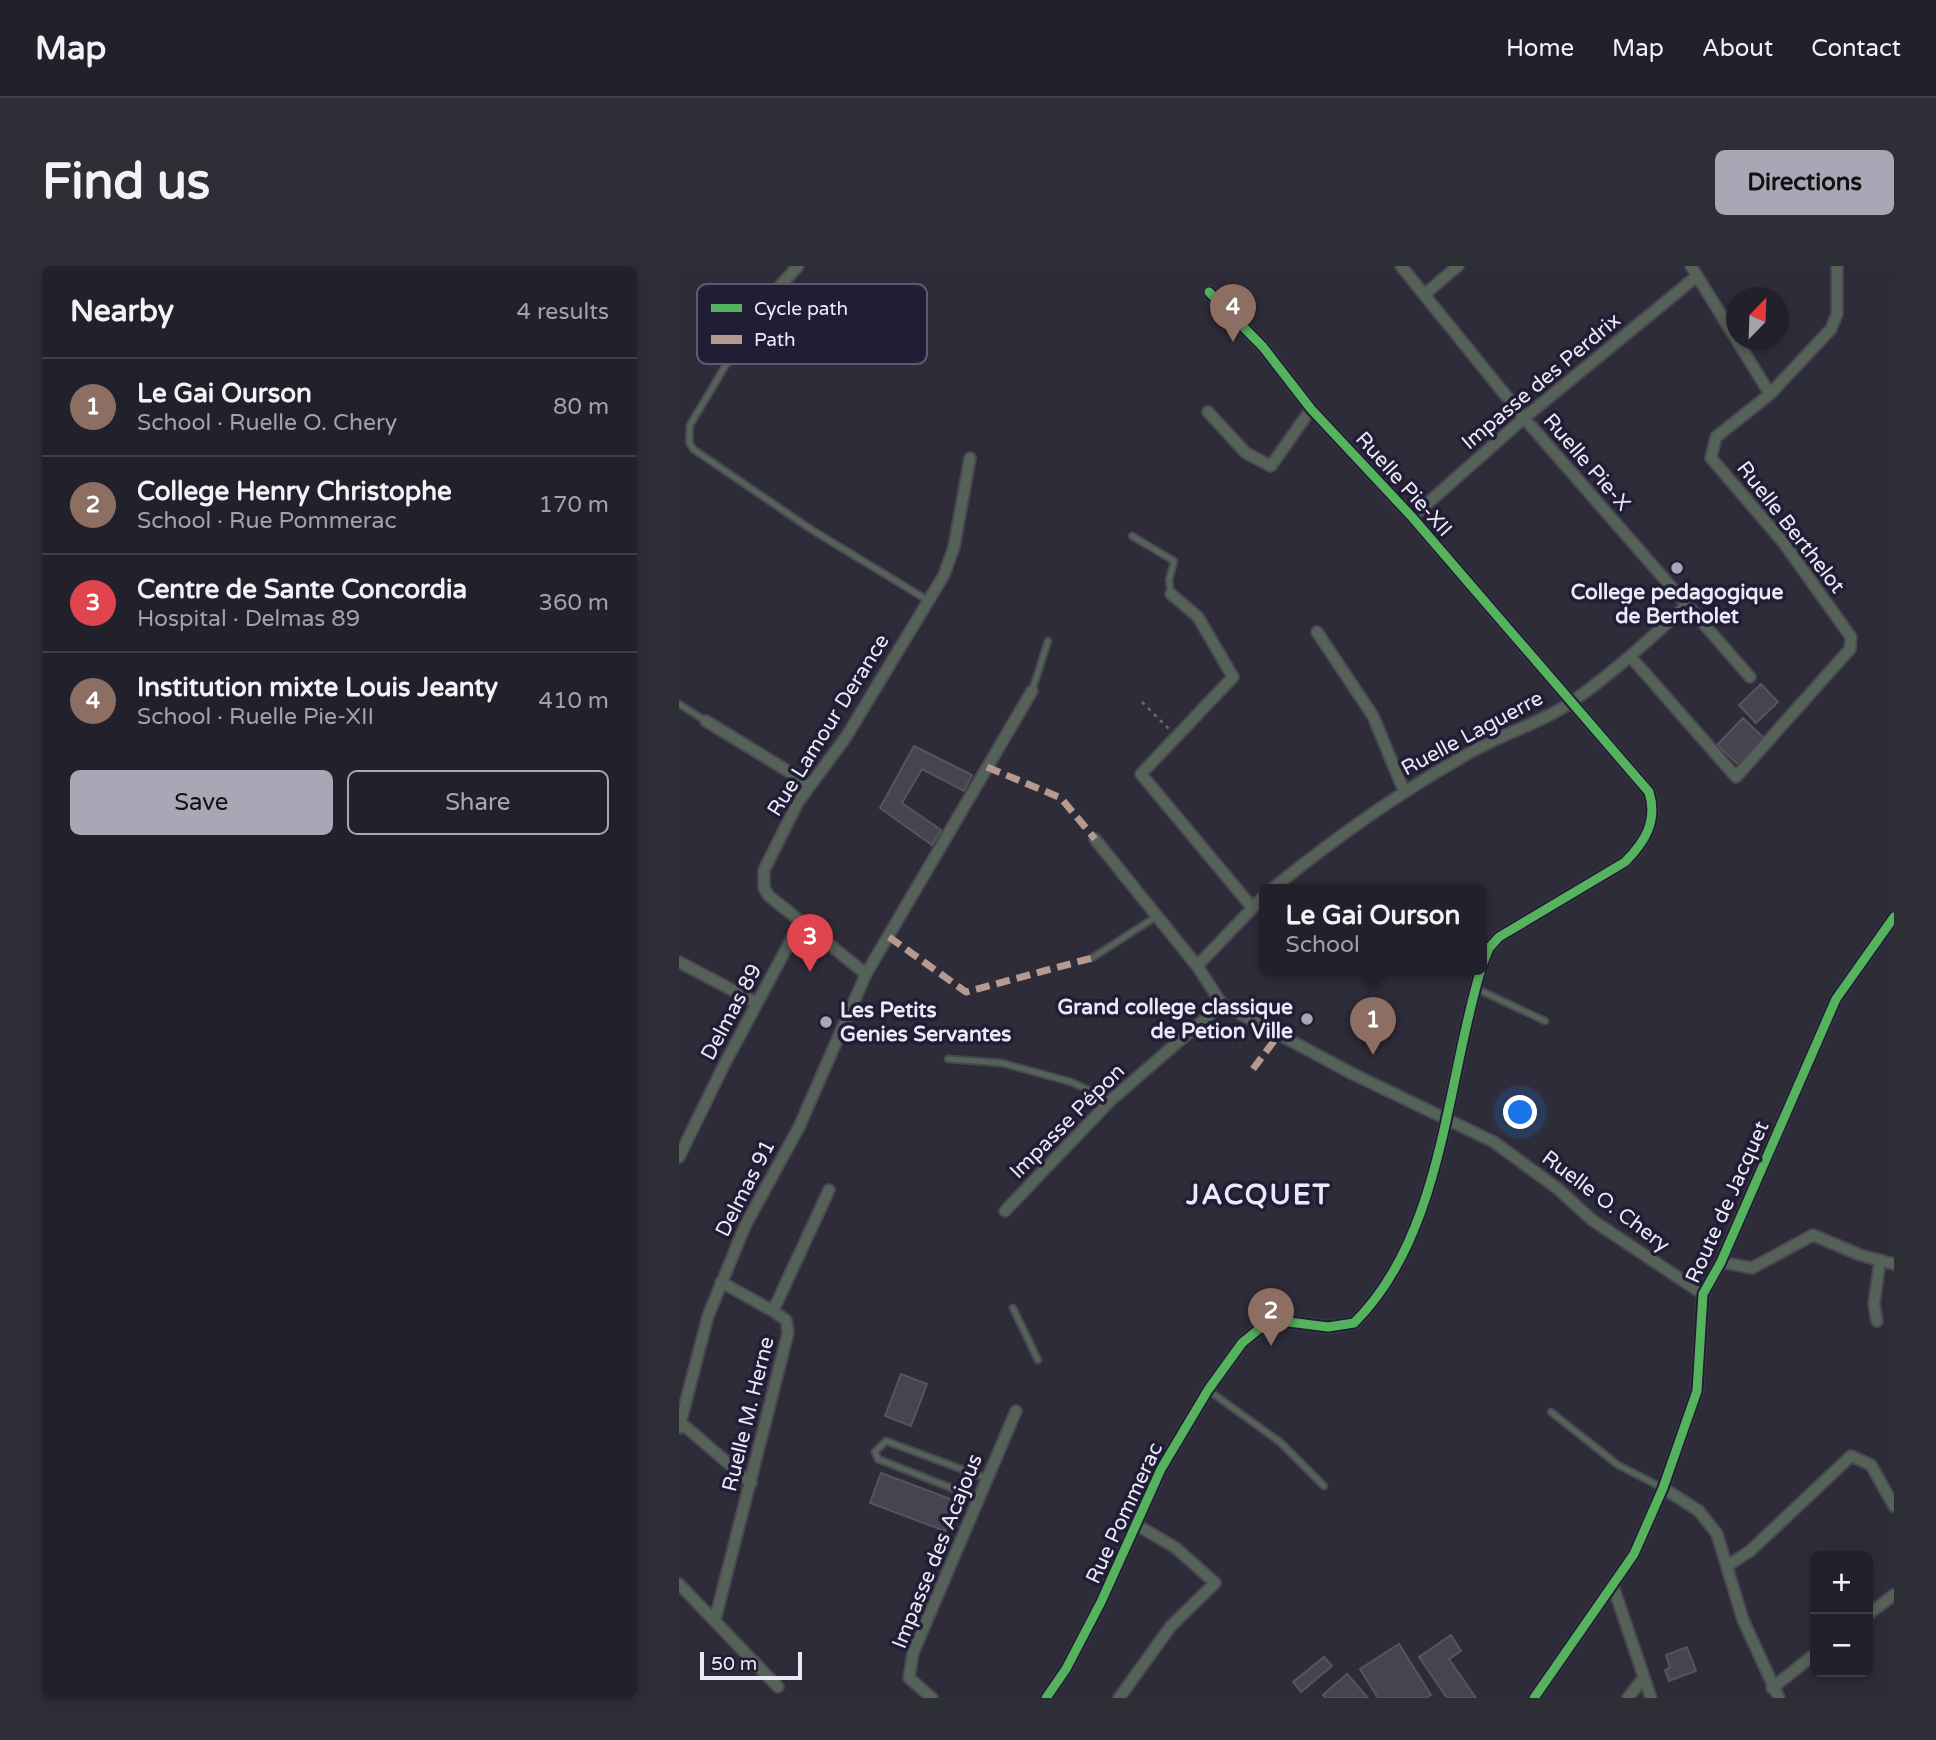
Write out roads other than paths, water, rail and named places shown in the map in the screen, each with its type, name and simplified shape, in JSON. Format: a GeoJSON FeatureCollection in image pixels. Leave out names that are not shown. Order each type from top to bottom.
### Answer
{"type":"FeatureCollection","features":[{"type":"Feature","properties":{"kind":"street"},"geometry":{"type":"LineString","coordinates":[[781,284],[797,266]]}},
{"type":"Feature","properties":{"kind":"street","name":"Ruelle Pie-X"},"geometry":{"type":"LineString","coordinates":[[1401,266],[1524,418],[1750,677]]}},
{"type":"Feature","properties":{"kind":"street"},"geometry":{"type":"LineString","coordinates":[[1425,294],[1458,266]]}},
{"type":"Feature","properties":{"kind":"street","name":"Ruelle Berthelot"},"geometry":{"type":"LineString","coordinates":[[1630,656],[1733,776],[1740,776],[1850,649],[1851,637],[1783,542],[1711,458],[1716,437],[1770,394],[1831,329],[1837,314],[1837,266]]}},
{"type":"Feature","properties":{"kind":"street"},"geometry":{"type":"LineString","coordinates":[[1694,271],[1770,394]]}},
{"type":"Feature","properties":{"kind":"street","name":"Impasse des Perdrix"},"geometry":{"type":"LineString","coordinates":[[1412,517],[1694,271]]}},
{"type":"Feature","properties":{"kind":"street","name":"Ruelle Pie-XII"},"geometry":{"type":"LineString","coordinates":[[1209,292],[1263,347],[1311,409],[1412,517],[1570,703]]}},
{"type":"Feature","properties":{"kind":"street"},"geometry":{"type":"LineString","coordinates":[[1208,412],[1246,453],[1271,466],[1311,409]]}},
{"type":"Feature","properties":{"kind":"street","name":"Rue Lamour Derance"},"geometry":{"type":"LineString","coordinates":[[866,974],[769,896],[763,880],[764,870],[809,784],[846,737],[929,601],[954,547],[970,458]]}},
{"type":"Feature","properties":{"kind":"street"},"geometry":{"type":"LineString","coordinates":[[1171,594],[1198,617],[1233,673],[1230,681],[1143,769],[1143,779],[1251,906]]}},
{"type":"Feature","properties":{"kind":"street","name":"Ruelle Laguerre"},"geometry":{"type":"LineString","coordinates":[[1278,884],[1341,834],[1404,791],[1476,750],[1570,703],[1630,656],[1686,606]]}},
{"type":"Feature","properties":{"kind":"street"},"geometry":{"type":"LineString","coordinates":[[1317,632],[1373,716],[1404,791]]}},
{"type":"Feature","properties":{"kind":"street","name":"Delmas 91"},"geometry":{"type":"LineString","coordinates":[[680,1425],[695,1358],[721,1282],[745,1226],[820,1083],[866,974],[1032,691]]}},
{"type":"Feature","properties":{"kind":"street","name":"Rue Pommerac"},"geometry":{"type":"LineString","coordinates":[[1487,953],[1499,937],[1625,862],[1641,846],[1652,820],[1654,807],[1649,792],[1570,703]]}},
{"type":"Feature","properties":{"kind":"street"},"geometry":{"type":"LineString","coordinates":[[706,721],[809,784]]}},
{"type":"Feature","properties":{"kind":"street"},"geometry":{"type":"LineString","coordinates":[[1095,839],[1197,966],[1222,1004]]}},
{"type":"Feature","properties":{"kind":"street"},"geometry":{"type":"LineString","coordinates":[[1197,966],[1259,900]]}},
{"type":"Feature","properties":{"kind":"street","name":"Route de Jacquet"},"geometry":{"type":"LineString","coordinates":[[1534,1698],[1634,1553],[1663,1488],[1697,1391],[1703,1294],[1721,1262],[1836,999],[1894,917]]}},
{"type":"Feature","properties":{"kind":"street","name":"Delmas 89"},"geometry":{"type":"LineString","coordinates":[[679,1157],[800,923]]}},
{"type":"Feature","properties":{"kind":"street"},"geometry":{"type":"LineString","coordinates":[[679,962],[757,1003]]}},
{"type":"Feature","properties":{"kind":"street","name":"Rue Pommerac"},"geometry":{"type":"LineString","coordinates":[[1046,1698],[1066,1669],[1101,1602],[1156,1478],[1208,1390],[1242,1343],[1259,1329],[1281,1321],[1340,1327],[1354,1322],[1364,1313],[1383,1286],[1424,1209],[1479,975]]}},
{"type":"Feature","properties":{"kind":"street","name":"Impasse Pépon"},"geometry":{"type":"LineString","coordinates":[[1005,1211],[1111,1100],[1222,1004]]}},
{"type":"Feature","properties":{"kind":"street","name":"Ruelle O. Chery"},"geometry":{"type":"LineString","coordinates":[[1222,1004],[1289,1037],[1353,1074],[1445,1116],[1494,1142],[1558,1189],[1592,1220],[1703,1294]]}},
{"type":"Feature","properties":{"kind":"street","name":"Ruelle M. Herne"},"geometry":{"type":"LineString","coordinates":[[715,1620],[788,1333],[786,1320],[773,1311],[829,1190]]}},
{"type":"Feature","properties":{"kind":"street"},"geometry":{"type":"LineString","coordinates":[[1721,1262],[1752,1268],[1814,1235],[1894,1264]]}},
{"type":"Feature","properties":{"kind":"street"},"geometry":{"type":"LineString","coordinates":[[1877,1321],[1874,1304],[1880,1260]]}},
{"type":"Feature","properties":{"kind":"street"},"geometry":{"type":"LineString","coordinates":[[721,1282],[773,1311]]}},
{"type":"Feature","properties":{"kind":"street","name":"Impasse des Acajous"},"geometry":{"type":"LineString","coordinates":[[932,1698],[909,1678],[913,1653],[1016,1411]]}},
{"type":"Feature","properties":{"kind":"street"},"geometry":{"type":"LineString","coordinates":[[680,1425],[751,1483]]}},
{"type":"Feature","properties":{"kind":"street"},"geometry":{"type":"LineString","coordinates":[[1727,1566],[1750,1551],[1851,1456],[1871,1465],[1894,1506]]}},
{"type":"Feature","properties":{"kind":"street"},"geometry":{"type":"LineString","coordinates":[[1663,1488],[1699,1511],[1717,1534],[1743,1620],[1772,1688],[1779,1698]]}},
{"type":"Feature","properties":{"kind":"street"},"geometry":{"type":"LineString","coordinates":[[1119,1698],[1171,1626],[1215,1583],[1176,1548],[1135,1524]]}},
{"type":"Feature","properties":{"kind":"street"},"geometry":{"type":"LineString","coordinates":[[679,1584],[778,1687]]}},
{"type":"Feature","properties":{"kind":"street"},"geometry":{"type":"LineString","coordinates":[[1613,1586],[1651,1698]]}},
{"type":"Feature","properties":{"kind":"street"},"geometry":{"type":"LineString","coordinates":[[1873,1610],[1894,1595]]}},
{"type":"Feature","properties":{"kind":"street"},"geometry":{"type":"LineString","coordinates":[[1772,1688],[1810,1658]]}},
{"type":"Feature","properties":{"kind":"street"},"geometry":{"type":"LineString","coordinates":[[1628,1698],[1644,1677]]}},
{"type":"Feature","properties":{"kind":"lane"},"geometry":{"type":"LineString","coordinates":[[726,364],[690,425],[689,442],[693,449],[812,530],[929,601]]}},
{"type":"Feature","properties":{"kind":"lane"},"geometry":{"type":"LineString","coordinates":[[1132,536],[1174,561],[1170,580],[1171,594]]}},
{"type":"Feature","properties":{"kind":"lane"},"geometry":{"type":"LineString","coordinates":[[1032,691],[1048,641]]}},
{"type":"Feature","properties":{"kind":"lane"},"geometry":{"type":"LineString","coordinates":[[679,704],[706,721]]}},
{"type":"Feature","properties":{"kind":"lane"},"geometry":{"type":"LineString","coordinates":[[1092,958],[1157,916]]}},
{"type":"Feature","properties":{"kind":"lane"},"geometry":{"type":"LineString","coordinates":[[1475,988],[1545,1021]]}},
{"type":"Feature","properties":{"kind":"lane"},"geometry":{"type":"LineString","coordinates":[[949,1059],[1002,1063],[1071,1082],[1111,1100]]}},
{"type":"Feature","properties":{"kind":"lane"},"geometry":{"type":"LineString","coordinates":[[1013,1308],[1038,1360]]}},
{"type":"Feature","properties":{"kind":"lane"},"geometry":{"type":"LineString","coordinates":[[1208,1390],[1280,1441],[1324,1486]]}},
{"type":"Feature","properties":{"kind":"lane"},"geometry":{"type":"LineString","coordinates":[[1551,1412],[1618,1465],[1663,1488]]}},
{"type":"Feature","properties":{"kind":"lane"},"geometry":{"type":"LineString","coordinates":[[967,1471],[959,1491],[878,1459],[874,1452],[886,1441],[967,1471],[988,1479]]}},
{"type":"Feature","properties":{"kind":"place","name":"Institution mixte Louis Jeanty"},"geometry":{"type":"Point","coordinates":[1233,342]}},
{"type":"Feature","properties":{"kind":"place","name":"College pedagogique de Bertholet"},"geometry":{"type":"Point","coordinates":[1677,568]}},
{"type":"Feature","properties":{"kind":"place","name":"Centre de Sante Concordia"},"geometry":{"type":"Point","coordinates":[810,972]}},
{"type":"Feature","properties":{"kind":"place","name":"Grand college classique de Petion Ville"},"geometry":{"type":"Point","coordinates":[1307,1019]}},
{"type":"Feature","properties":{"kind":"place","name":"Les Petits Genies Servantes"},"geometry":{"type":"Point","coordinates":[826,1022]}},
{"type":"Feature","properties":{"kind":"place","name":"Le Gai Ourson"},"geometry":{"type":"Point","coordinates":[1373,1055]}},
{"type":"Feature","properties":{"kind":"place","name":"College Henry Christophe"},"geometry":{"type":"Point","coordinates":[1271,1346]}},
{"type":"Feature","properties":{"kind":"district","name":"JACQUET"},"geometry":{"type":"Point","coordinates":[1259,1194]}}]}
